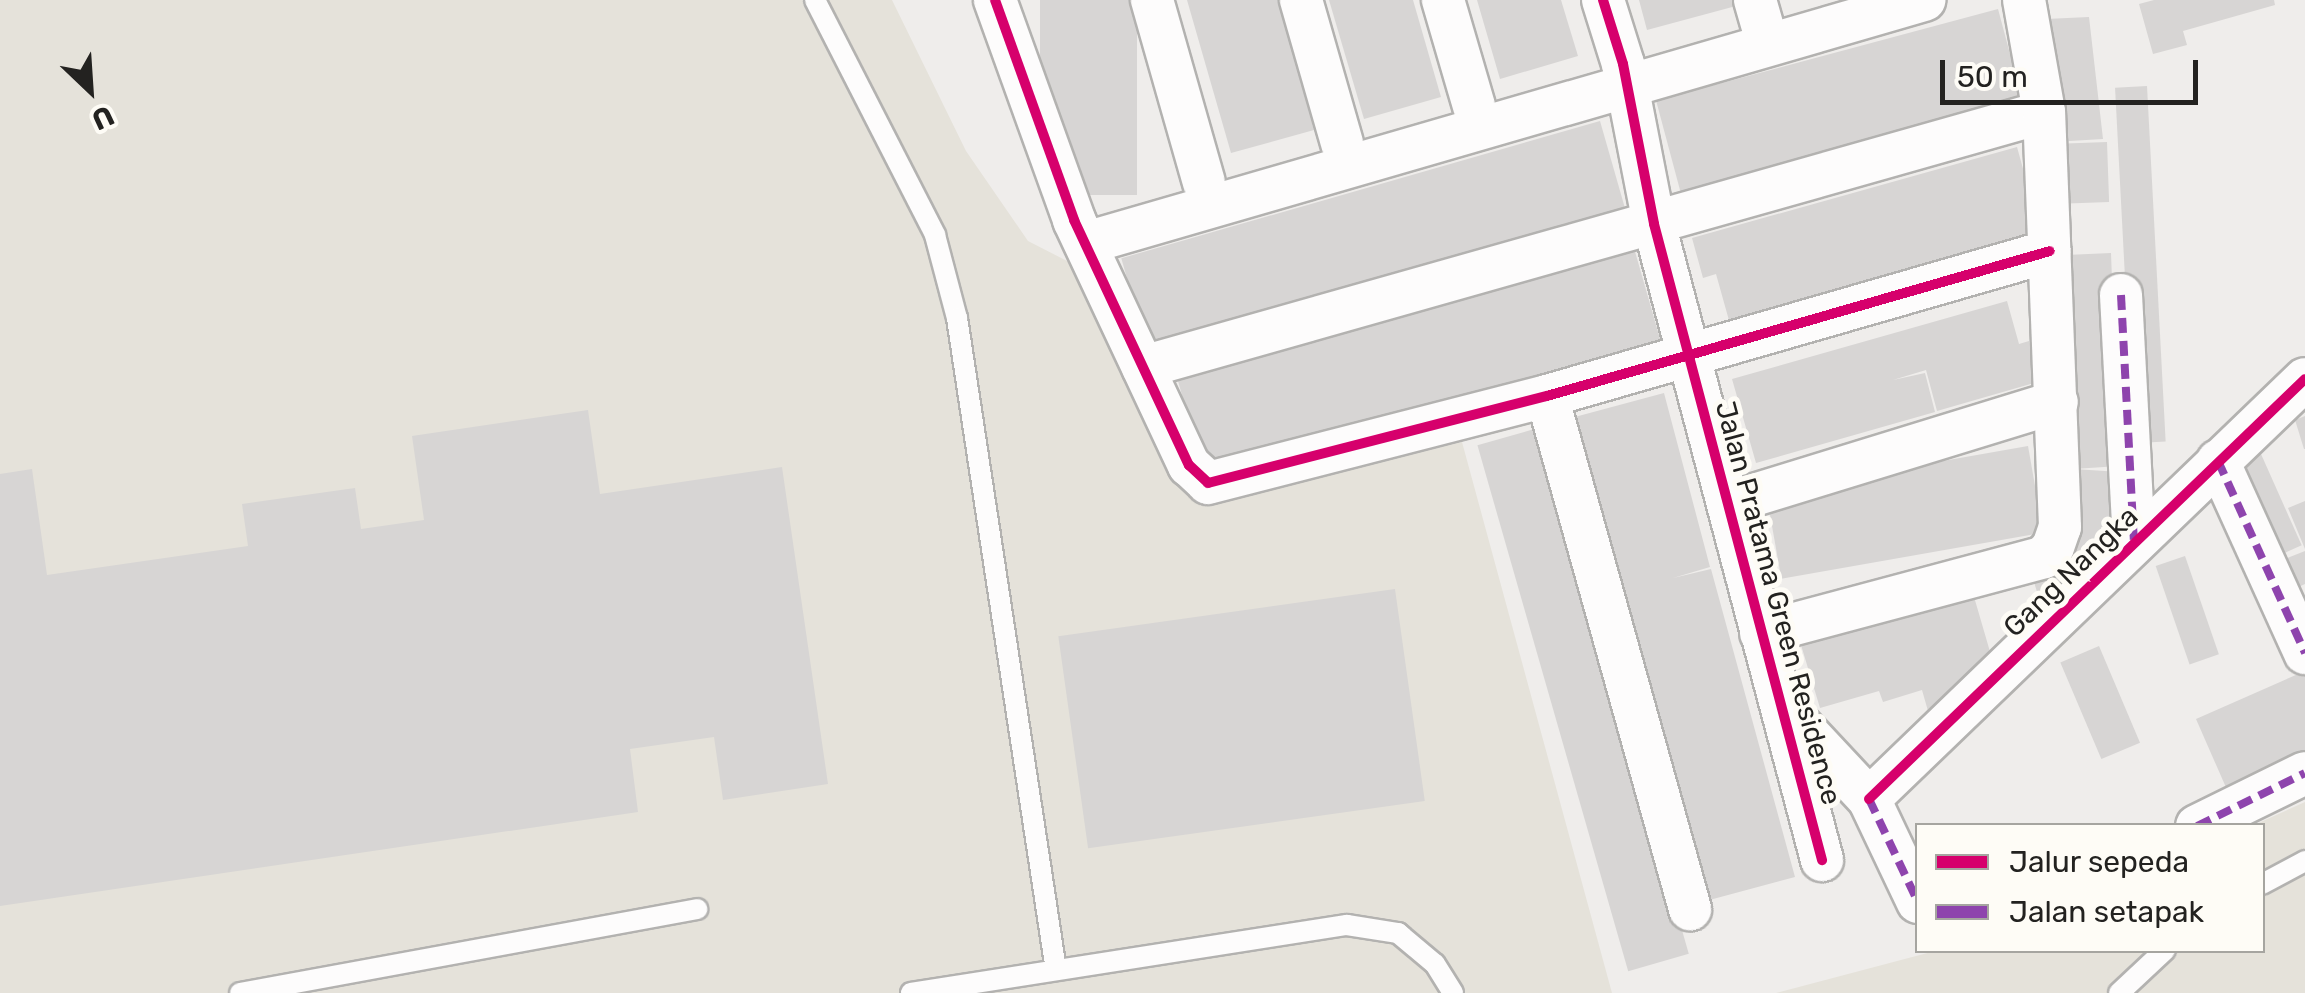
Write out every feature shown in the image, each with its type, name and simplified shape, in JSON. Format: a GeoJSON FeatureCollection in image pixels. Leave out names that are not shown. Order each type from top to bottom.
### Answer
{"type":"FeatureCollection","features":[{"type":"Feature","properties":{"kind":"street"},"geometry":{"type":"LineString","coordinates":[[995,0],[1080,231],[1189,466],[1208,483],[1235,481],[1547,396],[2050,252]]}},
{"type":"Feature","properties":{"kind":"street"},"geometry":{"type":"LineString","coordinates":[[1152,0],[1204,182]]}},
{"type":"Feature","properties":{"kind":"street"},"geometry":{"type":"LineString","coordinates":[[1301,0],[1342,143]]}},
{"type":"Feature","properties":{"kind":"street"},"geometry":{"type":"LineString","coordinates":[[1443,0],[1474,106]]}},
{"type":"Feature","properties":{"kind":"street","name":"Jalan Pratama Green Residence"},"geometry":{"type":"LineString","coordinates":[[1603,0],[1625,76],[1654,224],[1822,860]]}},
{"type":"Feature","properties":{"kind":"street"},"geometry":{"type":"LineString","coordinates":[[1080,231],[1204,182],[1474,106],[1625,76],[1759,12],[1924,0]]}},
{"type":"Feature","properties":{"kind":"street","name":"Jalan Pratama Green Residence"},"geometry":{"type":"LineString","coordinates":[[1761,633],[2044,557],[2060,528],[2044,112],[2024,0]]}},
{"type":"Feature","properties":{"kind":"street"},"geometry":{"type":"LineString","coordinates":[[1080,231],[1865,4]]}},
{"type":"Feature","properties":{"kind":"street"},"geometry":{"type":"LineString","coordinates":[[1144,367],[2044,112]]}},
{"type":"Feature","properties":{"kind":"street"},"geometry":{"type":"LineString","coordinates":[[2121,295],[2134,543]]}},
{"type":"Feature","properties":{"kind":"street","name":"Gang Nangka"},"geometry":{"type":"LineString","coordinates":[[1868,799],[2305,378]]}},
{"type":"Feature","properties":{"kind":"street"},"geometry":{"type":"LineString","coordinates":[[1547,396],[1690,909]]}},
{"type":"Feature","properties":{"kind":"street","name":"Jalan Pratama Green Residence"},"geometry":{"type":"LineString","coordinates":[[1728,503],[2057,402]]}},
{"type":"Feature","properties":{"kind":"street"},"geometry":{"type":"LineString","coordinates":[[2218,460],[2305,653]]}},
{"type":"Feature","properties":{"kind":"street"},"geometry":{"type":"LineString","coordinates":[[1782,706],[1868,799],[1915,896]]}},
{"type":"Feature","properties":{"kind":"street"},"geometry":{"type":"LineString","coordinates":[[2202,823],[2305,772]]}},
{"type":"Feature","properties":{"kind":"lane"},"geometry":{"type":"LineString","coordinates":[[815,0],[936,235],[957,318],[1056,970]]}},
{"type":"Feature","properties":{"kind":"lane"},"geometry":{"type":"LineString","coordinates":[[2265,882],[2305,861]]}},
{"type":"Feature","properties":{"kind":"lane"},"geometry":{"type":"LineString","coordinates":[[240,993],[697,909]]}},
{"type":"Feature","properties":{"kind":"lane"},"geometry":{"type":"LineString","coordinates":[[912,993],[1347,925],[1398,933],[1435,964],[1454,993]]}},
{"type":"Feature","properties":{"kind":"lane"},"geometry":{"type":"LineString","coordinates":[[2119,993],[2161,953]]}},
{"type":"Feature","properties":{"kind":"shaded area"},"geometry":{"type":"Polygon","coordinates":[[[0,0],[892,0],[966,151],[1028,241],[1069,262],[1208,504],[1462,442],[1612,993],[0,993],[0,0]]]}},
{"type":"Feature","properties":{"kind":"shaded area"},"geometry":{"type":"Polygon","coordinates":[[[2305,802],[2305,993],[1776,993],[1927,953],[2265,953],[2265,823],[2258,823],[2305,802]]]}},
{"type":"Feature","properties":{"kind":"building"},"geometry":{"type":"Polygon","coordinates":[[[1040,0],[1137,0],[1137,195],[1040,195],[1040,0]]]}},
{"type":"Feature","properties":{"kind":"building"},"geometry":{"type":"Polygon","coordinates":[[[1187,0],[1278,0],[1314,130],[1231,153],[1187,0]]]}},
{"type":"Feature","properties":{"kind":"building"},"geometry":{"type":"Polygon","coordinates":[[[1329,0],[1413,0],[1441,97],[1364,119],[1329,0]]]}},
{"type":"Feature","properties":{"kind":"building"},"geometry":{"type":"Polygon","coordinates":[[[1477,0],[1561,0],[1578,56],[1500,79],[1477,0]]]}},
{"type":"Feature","properties":{"kind":"building"},"geometry":{"type":"Polygon","coordinates":[[[1639,0],[1735,0],[1736,6],[1647,30],[1639,0]]]}},
{"type":"Feature","properties":{"kind":"building"},"geometry":{"type":"Polygon","coordinates":[[[2154,0],[2274,0],[2275,5],[2183,31],[2187,45],[2153,54],[2139,4],[2154,0]]]}},
{"type":"Feature","properties":{"kind":"building"},"geometry":{"type":"Polygon","coordinates":[[[1998,9],[2023,101],[1681,192],[1656,101],[1998,9]]]}},
{"type":"Feature","properties":{"kind":"building"},"geometry":{"type":"Polygon","coordinates":[[[2089,17],[2103,139],[2053,142],[2046,19],[2089,17]]]}},
{"type":"Feature","properties":{"kind":"building"},"geometry":{"type":"Polygon","coordinates":[[[2147,86],[2166,442],[2134,443],[2115,88],[2147,86]]]}},
{"type":"Feature","properties":{"kind":"building"},"geometry":{"type":"Polygon","coordinates":[[[1600,121],[1626,210],[1147,348],[1121,258],[1600,121]]]}},
{"type":"Feature","properties":{"kind":"building"},"geometry":{"type":"Polygon","coordinates":[[[2107,142],[2109,202],[2061,204],[2059,144],[2107,142]]]}},
{"type":"Feature","properties":{"kind":"building"},"geometry":{"type":"Polygon","coordinates":[[[2017,147],[2042,237],[1730,324],[1716,274],[1703,278],[1692,238],[2017,147]]]}},
{"type":"Feature","properties":{"kind":"building"},"geometry":{"type":"Polygon","coordinates":[[[1634,248],[1661,341],[1204,472],[1177,379],[1634,248]]]}},
{"type":"Feature","properties":{"kind":"building"},"geometry":{"type":"Polygon","coordinates":[[[2111,253],[2119,466],[2074,469],[2120,472],[2116,528],[2101,527],[2098,560],[2066,557],[2066,255],[2111,253]]]}},
{"type":"Feature","properties":{"kind":"building"},"geometry":{"type":"Polygon","coordinates":[[[2007,301],[2019,344],[2029,341],[2041,381],[1937,411],[1926,370],[1893,380],[1925,373],[1935,412],[1756,463],[1732,379],[2007,301]]]}},
{"type":"Feature","properties":{"kind":"building"},"geometry":{"type":"Polygon","coordinates":[[[1664,393],[1710,567],[1673,578],[1711,569],[1795,877],[1702,902],[1571,418],[1664,393]]]}},
{"type":"Feature","properties":{"kind":"building"},"geometry":{"type":"Polygon","coordinates":[[[588,410],[600,494],[782,467],[828,784],[723,800],[714,737],[630,749],[638,812],[0,906],[0,474],[32,469],[47,575],[248,546],[242,504],[355,488],[361,529],[424,520],[412,436],[588,410]]]}},
{"type":"Feature","properties":{"kind":"building"},"geometry":{"type":"Polygon","coordinates":[[[2305,416],[2305,449],[2304,449],[2295,420],[2305,416]]]}},
{"type":"Feature","properties":{"kind":"building"},"geometry":{"type":"Polygon","coordinates":[[[1538,428],[1689,954],[1628,971],[1477,445],[1538,428]]]}},
{"type":"Feature","properties":{"kind":"building"},"geometry":{"type":"Polygon","coordinates":[[[2028,446],[2043,533],[1781,579],[1766,492],[2028,446]]]}},
{"type":"Feature","properties":{"kind":"building"},"geometry":{"type":"Polygon","coordinates":[[[2261,454],[2302,545],[2268,560],[2227,469],[2261,454]]]}},
{"type":"Feature","properties":{"kind":"building"},"geometry":{"type":"Polygon","coordinates":[[[2305,501],[2305,549],[2288,508],[2305,501]]]}},
{"type":"Feature","properties":{"kind":"building"},"geometry":{"type":"Polygon","coordinates":[[[2305,551],[2305,584],[2287,592],[2275,563],[2305,551]]]}},
{"type":"Feature","properties":{"kind":"building"},"geometry":{"type":"Polygon","coordinates":[[[2185,556],[2219,654],[2190,664],[2156,566],[2185,556]]]}},
{"type":"Feature","properties":{"kind":"building"},"geometry":{"type":"Polygon","coordinates":[[[2060,561],[2067,584],[2037,593],[2030,570],[2060,561]]]}},
{"type":"Feature","properties":{"kind":"building"},"geometry":{"type":"Polygon","coordinates":[[[1970,583],[1993,662],[1932,725],[1922,690],[1883,702],[1879,691],[1820,708],[1801,645],[1902,616],[1970,583]]]}},
{"type":"Feature","properties":{"kind":"building"},"geometry":{"type":"Polygon","coordinates":[[[1395,589],[1425,801],[1088,848],[1058,636],[1395,589]]]}},
{"type":"Feature","properties":{"kind":"building"},"geometry":{"type":"Polygon","coordinates":[[[2099,646],[2140,743],[2101,759],[2060,662],[2099,646]]]}},
{"type":"Feature","properties":{"kind":"building"},"geometry":{"type":"Polygon","coordinates":[[[2305,671],[2305,758],[2228,792],[2196,719],[2305,671]]]}},
{"type":"Feature","properties":{"kind":"marked path"},"geometry":{"type":"LineString","coordinates":[[2121,295],[2134,543]]}},
{"type":"Feature","properties":{"kind":"marked path"},"geometry":{"type":"LineString","coordinates":[[2218,461],[2305,653]]}},
{"type":"Feature","properties":{"kind":"marked path"},"geometry":{"type":"LineString","coordinates":[[2203,823],[2305,773]]}},
{"type":"Feature","properties":{"kind":"marked path"},"geometry":{"type":"LineString","coordinates":[[1869,799],[1915,896]]}},
{"type":"Feature","properties":{"kind":"cycle path"},"geometry":{"type":"LineString","coordinates":[[995,0],[1074,220],[1189,465],[1208,483],[1547,396],[2050,251]]}},
{"type":"Feature","properties":{"kind":"cycle path"},"geometry":{"type":"LineString","coordinates":[[1603,0],[1623,64],[1654,224],[1822,860]]}},
{"type":"Feature","properties":{"kind":"cycle path"},"geometry":{"type":"LineString","coordinates":[[1869,799],[2305,379]]}}]}
